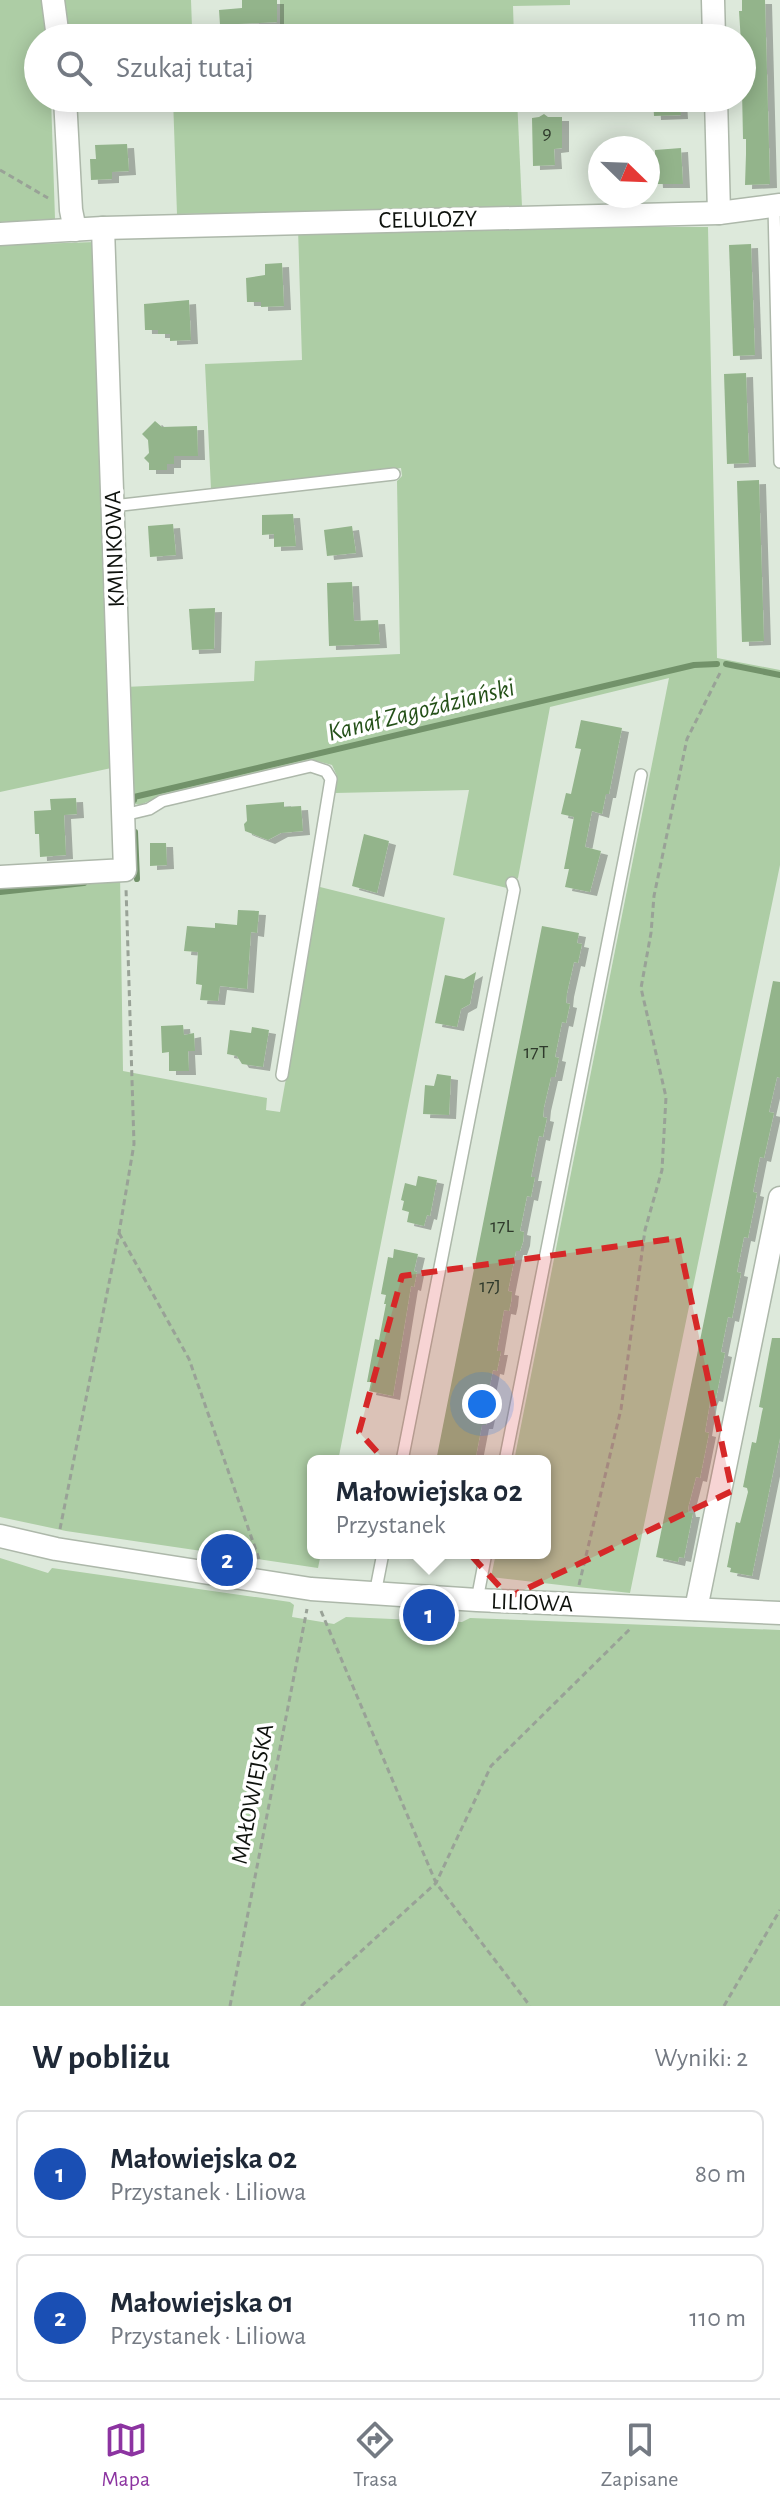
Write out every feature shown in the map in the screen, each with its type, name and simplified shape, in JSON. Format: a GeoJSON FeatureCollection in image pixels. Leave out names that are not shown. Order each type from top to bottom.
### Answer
{"type":"FeatureCollection","features":[{"type":"Feature","properties":{"kind":"street"},"geometry":{"type":"LineString","coordinates":[[53,0],[56,24]]}},
{"type":"Feature","properties":{"kind":"street"},"geometry":{"type":"LineString","coordinates":[[713,0],[714,24]]}},
{"type":"Feature","properties":{"kind":"street"},"geometry":{"type":"LineString","coordinates":[[66,112],[73,220]]}},
{"type":"Feature","properties":{"kind":"street"},"geometry":{"type":"LineString","coordinates":[[716,112],[719,213]]}},
{"type":"Feature","properties":{"kind":"street","name":"CELULOZY"},"geometry":{"type":"LineString","coordinates":[[0,234],[73,220],[103,228],[719,213],[777,205]]}},
{"type":"Feature","properties":{"kind":"street","name":"KMINKOWA"},"geometry":{"type":"LineString","coordinates":[[103,228],[125,870]]}},
{"type":"Feature","properties":{"kind":"street"},"geometry":{"type":"LineString","coordinates":[[0,877],[125,870]]}},
{"type":"Feature","properties":{"kind":"street"},"geometry":{"type":"LineString","coordinates":[[696,1609],[780,1198]]}},
{"type":"Feature","properties":{"kind":"street","name":"LILIOWA"},"geometry":{"type":"LineString","coordinates":[[0,1536],[56,1549],[311,1589],[477,1600],[780,1613]]}},
{"type":"Feature","properties":{"kind":"lane"},"geometry":{"type":"LineString","coordinates":[[777,205],[780,462]]}},
{"type":"Feature","properties":{"kind":"lane"},"geometry":{"type":"LineString","coordinates":[[113,506],[394,474]]}},
{"type":"Feature","properties":{"kind":"lane"},"geometry":{"type":"LineString","coordinates":[[124,815],[149,809],[162,801],[311,766],[326,771],[331,779],[282,1075]]}},
{"type":"Feature","properties":{"kind":"lane"},"geometry":{"type":"LineString","coordinates":[[506,1455],[641,775]]}},
{"type":"Feature","properties":{"kind":"lane"},"geometry":{"type":"LineString","coordinates":[[403,1455],[514,890],[512,883]]}},
{"type":"Feature","properties":{"kind":"lane"},"geometry":{"type":"LineString","coordinates":[[375,1594],[382,1559]]}},
{"type":"Feature","properties":{"kind":"lane"},"geometry":{"type":"LineString","coordinates":[[477,1600],[485,1559]]}},
{"type":"Feature","properties":{"kind":"path"},"geometry":{"type":"LineString","coordinates":[[0,170],[73,220]]}},
{"type":"Feature","properties":{"kind":"path"},"geometry":{"type":"LineString","coordinates":[[575,1604],[621,1409],[645,1230],[662,1170],[666,1097],[641,988],[654,896],[687,739],[720,673]]}},
{"type":"Feature","properties":{"kind":"path"},"geometry":{"type":"LineString","coordinates":[[56,1549],[134,1144],[125,870]]}},
{"type":"Feature","properties":{"kind":"path"},"geometry":{"type":"LineString","coordinates":[[119,1233],[189,1359],[267,1582]]}},
{"type":"Feature","properties":{"kind":"path"},"geometry":{"type":"LineString","coordinates":[[311,1589],[436,1883],[530,2006]]}},
{"type":"Feature","properties":{"kind":"path","name":"MAŁOWIEJSKA"},"geometry":{"type":"LineString","coordinates":[[230,2006],[311,1589]]}},
{"type":"Feature","properties":{"kind":"path"},"geometry":{"type":"LineString","coordinates":[[301,2006],[436,1883],[491,1766],[651,1607]]}},
{"type":"Feature","properties":{"kind":"path"},"geometry":{"type":"LineString","coordinates":[[724,2006],[780,1910]]}},
{"type":"Feature","properties":{"kind":"highlighted area"},"geometry":{"type":"Polygon","coordinates":[[[678,1238],[732,1491],[509,1597],[359,1432],[402,1276],[678,1238]]]}},
{"type":"Feature","properties":{"kind":"green space"},"geometry":{"type":"Polygon","coordinates":[[[0,0],[47,0],[48,24],[24,24],[24,112],[51,112],[55,219],[0,222],[0,0]]]}},
{"type":"Feature","properties":{"kind":"green space"},"geometry":{"type":"Polygon","coordinates":[[[59,0],[191,0],[192,24],[60,24],[59,0]]]}},
{"type":"Feature","properties":{"kind":"green space"},"geometry":{"type":"Polygon","coordinates":[[[280,0],[570,0],[570,5],[513,6],[514,24],[280,24],[280,0]]]}},
{"type":"Feature","properties":{"kind":"green space"},"geometry":{"type":"Polygon","coordinates":[[[173,112],[518,112],[522,207],[177,214],[173,112]]]}},
{"type":"Feature","properties":{"kind":"green space"},"geometry":{"type":"Polygon","coordinates":[[[708,227],[717,658],[780,670],[780,865],[630,1593],[491,1577],[495,1559],[551,1559],[551,1455],[515,1455],[669,678],[550,707],[518,878],[507,888],[453,875],[469,790],[335,793],[337,776],[332,765],[317,761],[163,795],[140,805],[130,803],[125,687],[254,681],[255,661],[400,654],[397,481],[402,476],[401,468],[211,489],[205,364],[302,360],[298,228],[708,227]]]}},
{"type":"Feature","properties":{"kind":"green space"},"geometry":{"type":"Polygon","coordinates":[[[96,242],[116,767],[0,792],[0,245],[96,242]]]}},
{"type":"Feature","properties":{"kind":"green space"},"geometry":{"type":"Polygon","coordinates":[[[120,873],[123,1071],[267,1098],[266,1110],[280,1112],[320,887],[445,918],[339,1455],[307,1455],[307,1559],[320,1559],[318,1568],[66,1531],[0,1517],[0,881],[120,873]]]}},
{"type":"Feature","properties":{"kind":"green space"},"geometry":{"type":"Polygon","coordinates":[[[0,1558],[48,1573],[52,1568],[290,1602],[294,1605],[292,1617],[334,1624],[346,1617],[462,1622],[470,1618],[780,1630],[780,2006],[0,2006],[0,1558]]]}},
{"type":"Feature","properties":{"kind":"building"},"geometry":{"type":"Polygon","coordinates":[[[242,0],[277,0],[277,22],[220,24],[219,10],[242,8],[242,0]]]}},
{"type":"Feature","properties":{"kind":"building"},"geometry":{"type":"Polygon","coordinates":[[[742,0],[765,0],[770,184],[745,185],[746,139],[743,139],[742,112],[756,112],[756,24],[740,24],[739,11],[742,11],[742,0]]]}},
{"type":"Feature","properties":{"kind":"building"},"geometry":{"type":"Polygon","coordinates":[[[654,112],[681,112],[681,115],[654,116],[654,112]]]}},
{"type":"Feature","properties":{"kind":"building"},"geometry":{"type":"Polygon","coordinates":[[[544,114],[562,117],[562,148],[554,149],[555,165],[533,166],[532,118],[544,114]]]}},
{"type":"Feature","properties":{"kind":"building"},"geometry":{"type":"Polygon","coordinates":[[[127,144],[129,171],[112,172],[112,179],[91,180],[90,159],[96,159],[95,145],[127,144]]]}},
{"type":"Feature","properties":{"kind":"building"},"geometry":{"type":"Polygon","coordinates":[[[681,148],[683,184],[660,184],[660,150],[681,148]]]}},
{"type":"Feature","properties":{"kind":"building"},"geometry":{"type":"Polygon","coordinates":[[[751,244],[755,355],[733,356],[729,245],[751,244]]]}},
{"type":"Feature","properties":{"kind":"building"},"geometry":{"type":"Polygon","coordinates":[[[282,263],[284,306],[261,307],[261,302],[247,302],[246,278],[265,275],[265,264],[282,263]]]}},
{"type":"Feature","properties":{"kind":"building"},"geometry":{"type":"Polygon","coordinates":[[[189,300],[191,340],[170,341],[170,334],[145,330],[144,304],[189,300]]]}},
{"type":"Feature","properties":{"kind":"building"},"geometry":{"type":"Polygon","coordinates":[[[746,373],[749,463],[727,464],[724,374],[746,373]]]}},
{"type":"Feature","properties":{"kind":"building"},"geometry":{"type":"Polygon","coordinates":[[[155,421],[162,427],[197,426],[198,456],[174,456],[174,464],[167,464],[167,470],[149,470],[149,463],[144,458],[149,453],[148,440],[142,434],[155,421]]]}},
{"type":"Feature","properties":{"kind":"building"},"geometry":{"type":"Polygon","coordinates":[[[759,480],[764,641],[742,642],[737,481],[759,480]]]}},
{"type":"Feature","properties":{"kind":"building"},"geometry":{"type":"Polygon","coordinates":[[[293,514],[296,546],[274,547],[274,534],[262,535],[262,515],[293,514]]]}},
{"type":"Feature","properties":{"kind":"building"},"geometry":{"type":"Polygon","coordinates":[[[173,524],[176,555],[150,557],[148,526],[173,524]]]}},
{"type":"Feature","properties":{"kind":"building"},"geometry":{"type":"Polygon","coordinates":[[[352,526],[356,553],[327,556],[324,530],[352,526]]]}},
{"type":"Feature","properties":{"kind":"building"},"geometry":{"type":"Polygon","coordinates":[[[352,582],[354,621],[378,620],[380,644],[329,646],[327,583],[352,582]]]}},
{"type":"Feature","properties":{"kind":"building"},"geometry":{"type":"Polygon","coordinates":[[[215,608],[214,649],[192,650],[189,609],[215,608]]]}},
{"type":"Feature","properties":{"kind":"building"},"geometry":{"type":"Polygon","coordinates":[[[581,720],[622,728],[602,814],[592,811],[585,847],[601,851],[590,892],[565,887],[569,869],[564,869],[574,817],[561,814],[566,793],[571,794],[581,749],[575,748],[581,720]]]}},
{"type":"Feature","properties":{"kind":"building"},"geometry":{"type":"Polygon","coordinates":[[[76,798],[77,814],[64,815],[66,855],[40,857],[34,811],[51,810],[50,799],[76,798]]]}},
{"type":"Feature","properties":{"kind":"building"},"geometry":{"type":"Polygon","coordinates":[[[284,802],[284,807],[301,806],[303,831],[281,833],[268,840],[245,831],[246,805],[284,802]]]}},
{"type":"Feature","properties":{"kind":"building"},"geometry":{"type":"Polygon","coordinates":[[[364,834],[389,841],[377,893],[352,886],[364,834]]]}},
{"type":"Feature","properties":{"kind":"building"},"geometry":{"type":"Polygon","coordinates":[[[150,843],[166,843],[167,865],[150,866],[150,843]]]}},
{"type":"Feature","properties":{"kind":"building"},"geometry":{"type":"Polygon","coordinates":[[[238,910],[259,911],[257,933],[251,932],[247,989],[220,986],[218,1001],[200,1000],[202,985],[196,984],[198,952],[184,951],[187,926],[215,928],[215,923],[237,925],[238,910]]]}},
{"type":"Feature","properties":{"kind":"building"},"geometry":{"type":"Polygon","coordinates":[[[542,926],[579,933],[577,943],[582,944],[567,993],[566,1003],[570,1004],[566,1023],[562,1022],[555,1057],[559,1058],[555,1077],[551,1077],[544,1107],[543,1117],[547,1118],[543,1137],[539,1136],[531,1177],[535,1177],[531,1197],[527,1196],[520,1231],[524,1232],[523,1242],[520,1251],[516,1251],[508,1291],[512,1292],[509,1311],[504,1310],[497,1351],[501,1351],[497,1371],[493,1370],[486,1405],[490,1406],[486,1425],[482,1425],[476,1455],[437,1455],[542,926]]]}},
{"type":"Feature","properties":{"kind":"building"},"geometry":{"type":"Polygon","coordinates":[[[476,972],[470,1004],[461,1009],[457,1027],[435,1023],[445,975],[464,979],[476,972]]]}},
{"type":"Feature","properties":{"kind":"building"},"geometry":{"type":"Polygon","coordinates":[[[773,981],[780,982],[780,1078],[777,1077],[769,1112],[774,1113],[753,1192],[757,1193],[748,1238],[744,1237],[737,1272],[741,1273],[732,1318],[728,1317],[721,1352],[725,1353],[716,1398],[712,1397],[710,1402],[705,1432],[709,1433],[700,1478],[696,1477],[688,1508],[689,1513],[693,1513],[684,1558],[679,1557],[678,1562],[656,1557],[773,981]]]}},
{"type":"Feature","properties":{"kind":"building"},"geometry":{"type":"Polygon","coordinates":[[[183,1025],[184,1035],[194,1033],[195,1051],[188,1051],[189,1071],[169,1071],[169,1052],[162,1053],[161,1026],[183,1025]]]}},
{"type":"Feature","properties":{"kind":"building"},"geometry":{"type":"Polygon","coordinates":[[[252,1027],[269,1030],[263,1067],[242,1064],[237,1056],[227,1054],[230,1030],[251,1033],[252,1027]]]}},
{"type":"Feature","properties":{"kind":"building"},"geometry":{"type":"Polygon","coordinates":[[[437,1074],[451,1076],[449,1115],[423,1114],[425,1085],[434,1086],[437,1074]]]}},
{"type":"Feature","properties":{"kind":"building"},"geometry":{"type":"Polygon","coordinates":[[[418,1176],[437,1180],[430,1216],[427,1215],[424,1226],[407,1222],[409,1212],[402,1210],[405,1183],[416,1186],[418,1176]]]}},
{"type":"Feature","properties":{"kind":"building"},"geometry":{"type":"Polygon","coordinates":[[[394,1249],[418,1254],[393,1396],[369,1391],[371,1382],[367,1382],[375,1339],[379,1340],[386,1304],[386,1295],[381,1294],[388,1257],[393,1258],[394,1249]]]}},
{"type":"Feature","properties":{"kind":"building"},"geometry":{"type":"Polygon","coordinates":[[[772,1338],[780,1338],[780,1438],[752,1576],[730,1572],[731,1568],[727,1567],[736,1522],[740,1523],[748,1492],[743,1487],[763,1408],[759,1407],[772,1338]]]}},
{"type":"Feature","properties":{"kind":"waterway","name":"Kanał Zagoździański"},"geometry":{"type":"LineString","coordinates":[[134,800],[134,797],[694,665],[717,664]]}},
{"type":"Feature","properties":{"kind":"waterway","name":"Kanał Zagoździański"},"geometry":{"type":"LineString","coordinates":[[726,664],[780,675]]}},
{"type":"Feature","properties":{"kind":"waterway","name":"Kanał Zagoździański"},"geometry":{"type":"LineString","coordinates":[[135,832],[137,879]]}},
{"type":"Feature","properties":{"kind":"waterway","name":"Kanał Zagoździański"},"geometry":{"type":"LineString","coordinates":[[0,892],[84,883]]}},
{"type":"Feature","properties":{"kind":"place","name":"Małowiejska 01"},"geometry":{"type":"Point","coordinates":[227,1560]}},
{"type":"Feature","properties":{"kind":"place","name":"Małowiejska 02"},"geometry":{"type":"Point","coordinates":[429,1615]}}]}
